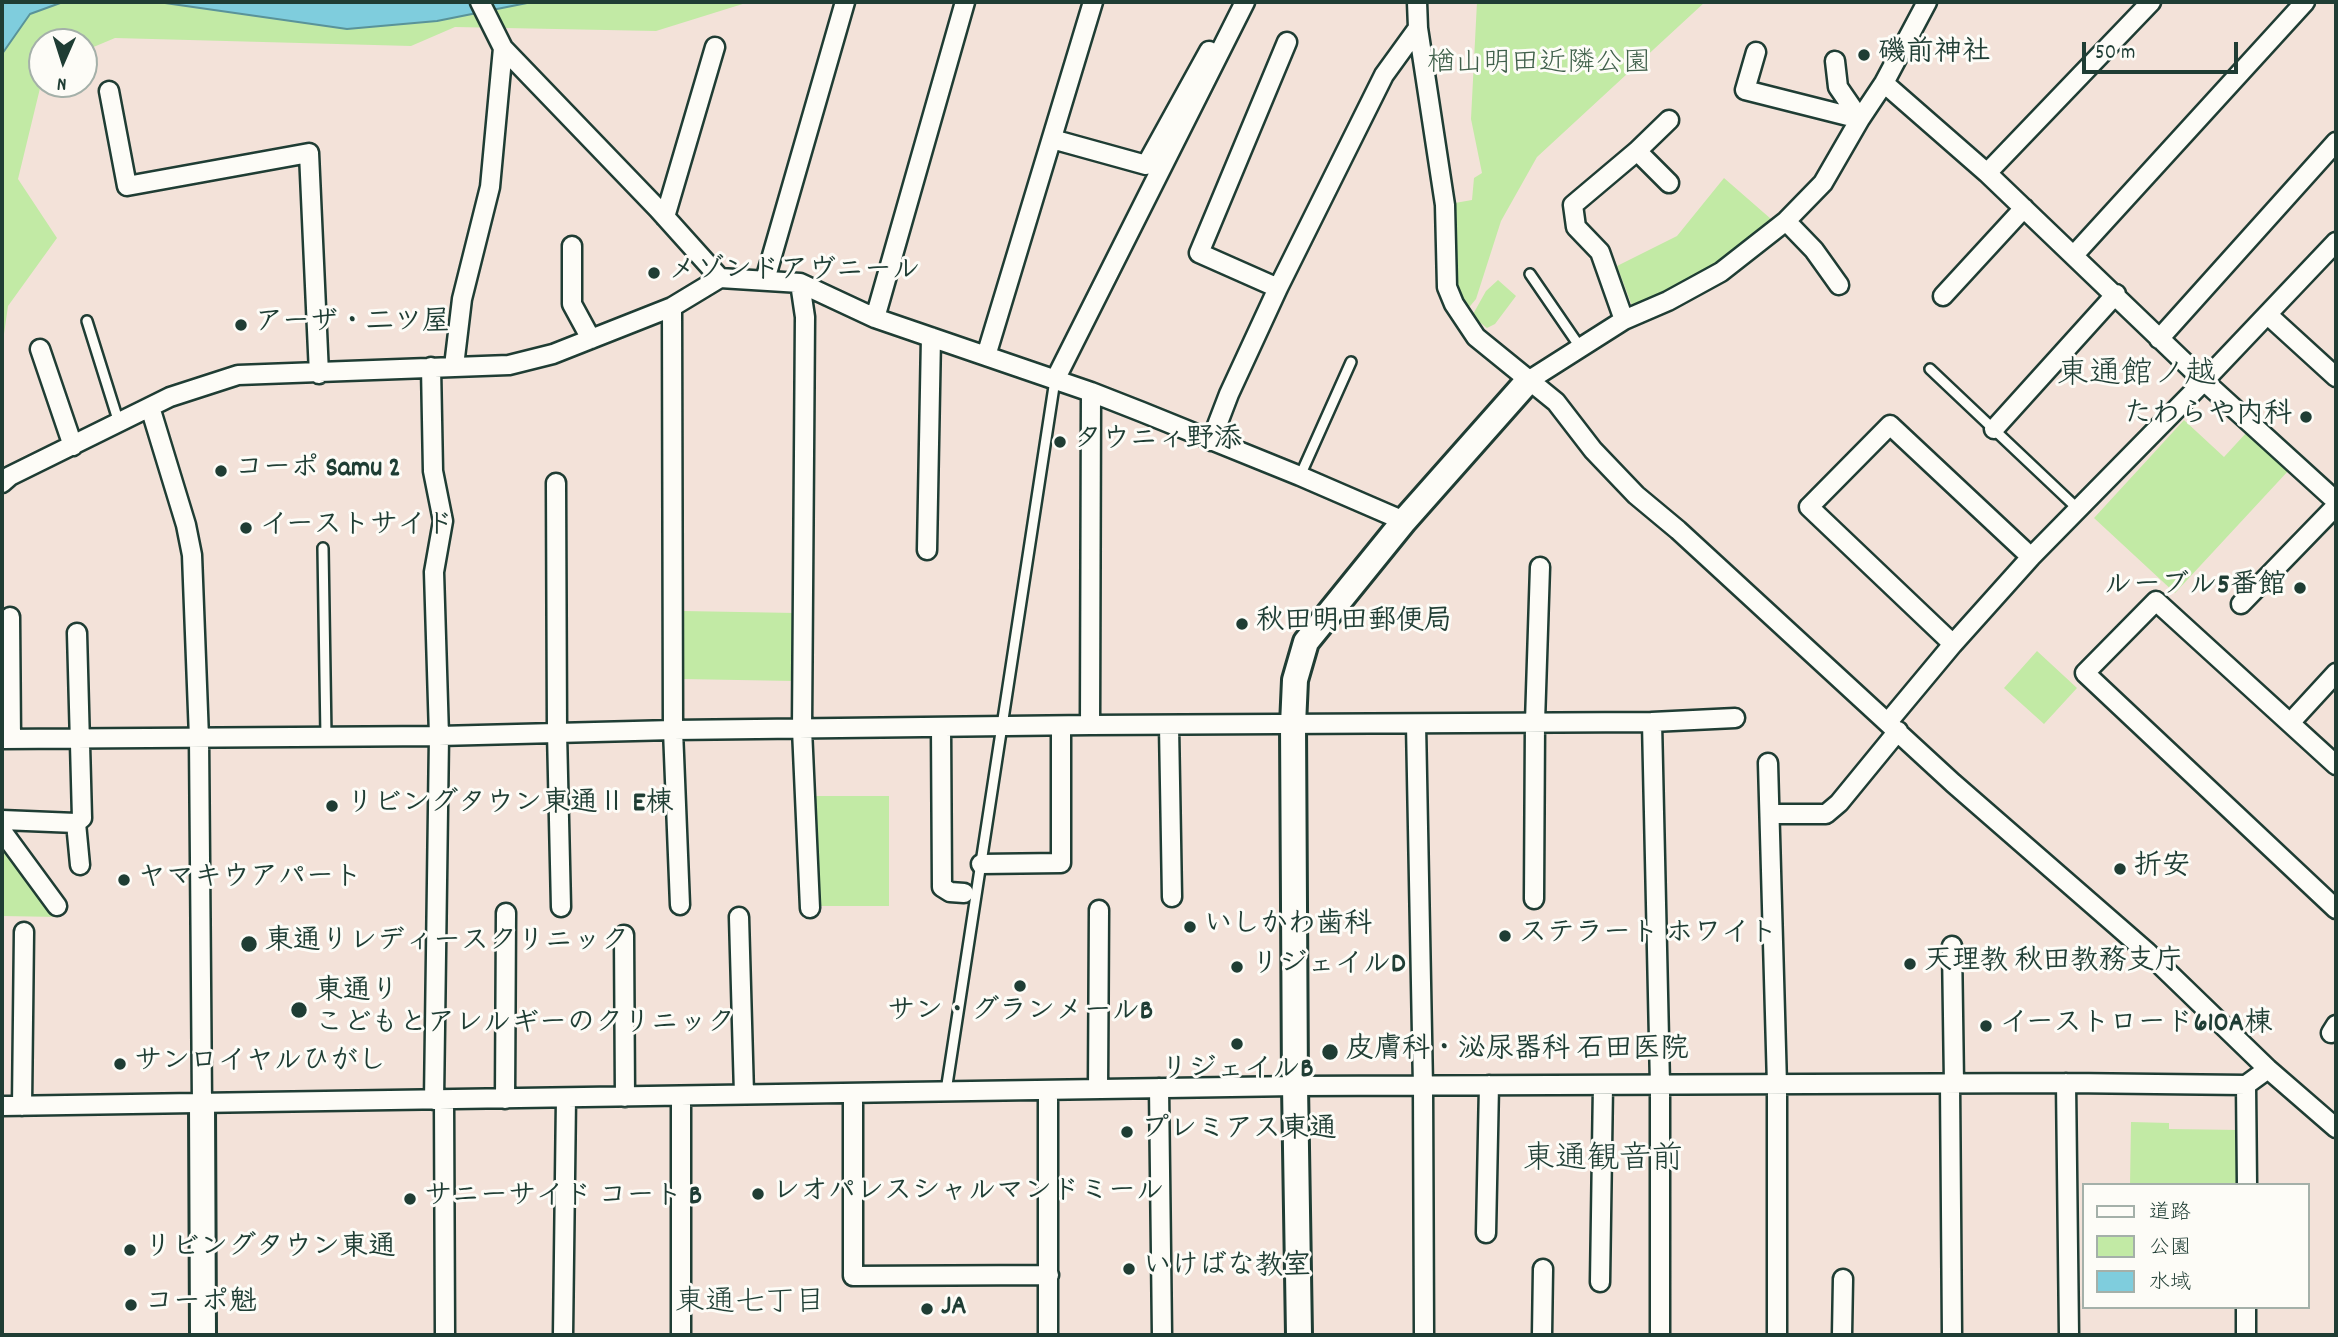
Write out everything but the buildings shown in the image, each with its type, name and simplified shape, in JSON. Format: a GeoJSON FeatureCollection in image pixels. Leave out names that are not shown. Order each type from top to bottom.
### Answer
{"type":"FeatureCollection","features":[{"type":"Feature","properties":{"kind":"street"},"geometry":{"type":"LineString","coordinates":[[480,2],[503,48],[720,278]]}},
{"type":"Feature","properties":{"kind":"street"},"geometry":{"type":"LineString","coordinates":[[765,279],[845,2]]}},
{"type":"Feature","properties":{"kind":"street"},"geometry":{"type":"LineString","coordinates":[[875,318],[965,2]]}},
{"type":"Feature","properties":{"kind":"street"},"geometry":{"type":"LineString","coordinates":[[986,356],[1093,2]]}},
{"type":"Feature","properties":{"kind":"street"},"geometry":{"type":"LineString","coordinates":[[1055,380],[1245,2]]}},
{"type":"Feature","properties":{"kind":"street"},"geometry":{"type":"LineString","coordinates":[[1417,2],[1418,28],[1445,205],[1447,287],[1454,304],[1476,337],[1556,402],[1592,450],[1636,495],[1678,530],[1953,783],[2147,952],[2269,1069],[2336,1128]]}},
{"type":"Feature","properties":{"kind":"street"},"geometry":{"type":"LineString","coordinates":[[1299,1335],[1293,725],[1295,680],[1306,642],[1404,521],[1528,381],[1624,320],[1668,301],[1721,272],[1786,221],[1823,183],[1860,119],[1885,83],[1927,2]]}},
{"type":"Feature","properties":{"kind":"street"},"geometry":{"type":"LineString","coordinates":[[1987,173],[2151,2]]}},
{"type":"Feature","properties":{"kind":"street"},"geometry":{"type":"LineString","coordinates":[[2074,255],[2305,2]]}},
{"type":"Feature","properties":{"kind":"street"},"geometry":{"type":"LineString","coordinates":[[1052,139],[1146,165],[1223,26]]}},
{"type":"Feature","properties":{"kind":"street"},"geometry":{"type":"LineString","coordinates":[[1211,440],[1228,394],[1278,288],[1384,75],[1418,28]]}},
{"type":"Feature","properties":{"kind":"street"},"geometry":{"type":"LineString","coordinates":[[1278,288],[1199,253],[1287,42]]}},
{"type":"Feature","properties":{"kind":"street"},"geometry":{"type":"LineString","coordinates":[[665,217],[716,47]]}},
{"type":"Feature","properties":{"kind":"street"},"geometry":{"type":"LineString","coordinates":[[454,366],[462,299],[490,187],[503,48]]}},
{"type":"Feature","properties":{"kind":"street"},"geometry":{"type":"LineString","coordinates":[[1756,52],[1745,90],[1860,119]]}},
{"type":"Feature","properties":{"kind":"street"},"geometry":{"type":"LineString","coordinates":[[1835,61],[1838,87],[1860,119]]}},
{"type":"Feature","properties":{"kind":"street"},"geometry":{"type":"LineString","coordinates":[[1885,83],[1987,173],[2116,294],[2159,339],[2336,503],[2241,604]]}},
{"type":"Feature","properties":{"kind":"street"},"geometry":{"type":"LineString","coordinates":[[109,91],[127,186],[309,153],[318,374]]}},
{"type":"Feature","properties":{"kind":"street"},"geometry":{"type":"LineString","coordinates":[[1624,320],[1600,252],[1576,227],[1573,205],[1637,152],[1669,120]]}},
{"type":"Feature","properties":{"kind":"street"},"geometry":{"type":"LineString","coordinates":[[2159,339],[2336,142]]}},
{"type":"Feature","properties":{"kind":"street"},"geometry":{"type":"LineString","coordinates":[[1637,152],[1669,183]]}},
{"type":"Feature","properties":{"kind":"street"},"geometry":{"type":"LineString","coordinates":[[1943,296],[2024,208]]}},
{"type":"Feature","properties":{"kind":"street"},"geometry":{"type":"LineString","coordinates":[[1786,221],[1814,250],[1839,285]]}},
{"type":"Feature","properties":{"kind":"street"},"geometry":{"type":"LineString","coordinates":[[1770,814],[1826,814],[1839,803],[1953,645],[2031,557],[2336,242]]}},
{"type":"Feature","properties":{"kind":"street"},"geometry":{"type":"LineString","coordinates":[[572,246],[572,304],[591,339]]}},
{"type":"Feature","properties":{"kind":"street"},"geometry":{"type":"LineString","coordinates":[[2,483],[10,476],[170,397],[238,375],[509,365],[553,354],[671,307],[720,278],[765,279],[800,283],[875,318],[1091,392],[1404,521]]}},
{"type":"Feature","properties":{"kind":"street"},"geometry":{"type":"LineString","coordinates":[[800,283],[805,317],[802,729],[810,908]]}},
{"type":"Feature","properties":{"kind":"street"},"geometry":{"type":"LineString","coordinates":[[1994,429],[2116,294]]}},
{"type":"Feature","properties":{"kind":"street"},"geometry":{"type":"LineString","coordinates":[[671,307],[673,730],[680,905]]}},
{"type":"Feature","properties":{"kind":"street"},"geometry":{"type":"LineString","coordinates":[[2268,315],[2336,377]]}},
{"type":"Feature","properties":{"kind":"street"},"geometry":{"type":"LineString","coordinates":[[927,550],[931,337]]}},
{"type":"Feature","properties":{"kind":"street"},"geometry":{"type":"LineString","coordinates":[[40,349],[73,446]]}},
{"type":"Feature","properties":{"kind":"street"},"geometry":{"type":"LineString","coordinates":[[431,367],[433,471],[443,521],[434,572],[439,736],[439,1100],[445,1335]]}},
{"type":"Feature","properties":{"kind":"street"},"geometry":{"type":"LineString","coordinates":[[1090,725],[1091,392]]}},
{"type":"Feature","properties":{"kind":"street"},"geometry":{"type":"LineString","coordinates":[[150,407],[186,525],[192,555],[199,738],[203,1335]]}},
{"type":"Feature","properties":{"kind":"street"},"geometry":{"type":"LineString","coordinates":[[1953,645],[1810,507],[1890,425],[2031,557]]}},
{"type":"Feature","properties":{"kind":"street"},"geometry":{"type":"LineString","coordinates":[[556,483],[561,907]]}},
{"type":"Feature","properties":{"kind":"street"},"geometry":{"type":"LineString","coordinates":[[1534,899],[1535,722],[1540,567]]}},
{"type":"Feature","properties":{"kind":"street"},"geometry":{"type":"LineString","coordinates":[[2336,765],[2156,601],[2085,673],[2336,909]]}},
{"type":"Feature","properties":{"kind":"street"},"geometry":{"type":"LineString","coordinates":[[10,617],[6,739],[439,736],[1090,725],[1652,722],[1735,718]]}},
{"type":"Feature","properties":{"kind":"street"},"geometry":{"type":"LineString","coordinates":[[2,820],[76,824],[82,818],[77,633]]}},
{"type":"Feature","properties":{"kind":"street"},"geometry":{"type":"LineString","coordinates":[[2290,723],[2336,673]]}},
{"type":"Feature","properties":{"kind":"street"},"geometry":{"type":"LineString","coordinates":[[1652,722],[1660,1085],[1660,1335]]}},
{"type":"Feature","properties":{"kind":"street"},"geometry":{"type":"LineString","coordinates":[[1416,724],[1423,1086],[1423,1335]]}},
{"type":"Feature","properties":{"kind":"street"},"geometry":{"type":"LineString","coordinates":[[981,864],[1061,863],[1061,726]]}},
{"type":"Feature","properties":{"kind":"street"},"geometry":{"type":"LineString","coordinates":[[1169,726],[1172,897]]}},
{"type":"Feature","properties":{"kind":"street"},"geometry":{"type":"LineString","coordinates":[[941,727],[942,887],[950,892],[964,893]]}},
{"type":"Feature","properties":{"kind":"street"},"geometry":{"type":"LineString","coordinates":[[1768,763],[1777,1085],[1777,1335]]}},
{"type":"Feature","properties":{"kind":"street"},"geometry":{"type":"LineString","coordinates":[[76,824],[80,865]]}},
{"type":"Feature","properties":{"kind":"street"},"geometry":{"type":"LineString","coordinates":[[2,831],[57,906]]}},
{"type":"Feature","properties":{"kind":"street"},"geometry":{"type":"LineString","coordinates":[[1098,1089],[1099,910]]}},
{"type":"Feature","properties":{"kind":"street"},"geometry":{"type":"LineString","coordinates":[[505,1099],[506,914]]}},
{"type":"Feature","properties":{"kind":"street"},"geometry":{"type":"LineString","coordinates":[[739,917],[744,1094]]}},
{"type":"Feature","properties":{"kind":"street"},"geometry":{"type":"LineString","coordinates":[[22,1106],[24,932]]}},
{"type":"Feature","properties":{"kind":"street"},"geometry":{"type":"LineString","coordinates":[[624,935],[625,1097]]}},
{"type":"Feature","properties":{"kind":"street"},"geometry":{"type":"LineString","coordinates":[[1952,946],[1952,1335]]}},
{"type":"Feature","properties":{"kind":"street"},"geometry":{"type":"LineString","coordinates":[[2,1106],[1295,1086],[2246,1084],[2269,1069]]}},
{"type":"Feature","properties":{"kind":"street"},"geometry":{"type":"LineString","coordinates":[[2066,1083],[2069,1335]]}},
{"type":"Feature","properties":{"kind":"street"},"geometry":{"type":"LineString","coordinates":[[2246,1084],[2246,1183]]}},
{"type":"Feature","properties":{"kind":"street"},"geometry":{"type":"LineString","coordinates":[[1486,1233],[1489,1085]]}},
{"type":"Feature","properties":{"kind":"street"},"geometry":{"type":"LineString","coordinates":[[1600,1282],[1603,1085]]}},
{"type":"Feature","properties":{"kind":"street"},"geometry":{"type":"LineString","coordinates":[[1159,1088],[1162,1335]]}},
{"type":"Feature","properties":{"kind":"street"},"geometry":{"type":"LineString","coordinates":[[1048,1090],[1048,1335]]}},
{"type":"Feature","properties":{"kind":"street"},"geometry":{"type":"LineString","coordinates":[[853,1093],[853,1276],[1049,1275]]}},
{"type":"Feature","properties":{"kind":"street"},"geometry":{"type":"LineString","coordinates":[[681,1096],[681,1335]]}},
{"type":"Feature","properties":{"kind":"street"},"geometry":{"type":"LineString","coordinates":[[563,1335],[566,1098]]}},
{"type":"Feature","properties":{"kind":"street"},"geometry":{"type":"LineString","coordinates":[[1542,1335],[1543,1269]]}},
{"type":"Feature","properties":{"kind":"street"},"geometry":{"type":"LineString","coordinates":[[1842,1335],[1843,1279]]}},
{"type":"Feature","properties":{"kind":"street"},"geometry":{"type":"LineString","coordinates":[[2246,1309],[2246,1335]]}},
{"type":"Feature","properties":{"kind":"lane"},"geometry":{"type":"LineString","coordinates":[[1530,274],[1580,347]]}},
{"type":"Feature","properties":{"kind":"lane"},"geometry":{"type":"LineString","coordinates":[[87,321],[119,423]]}},
{"type":"Feature","properties":{"kind":"lane"},"geometry":{"type":"LineString","coordinates":[[1300,476],[1351,362]]}},
{"type":"Feature","properties":{"kind":"lane"},"geometry":{"type":"LineString","coordinates":[[1930,369],[2078,509]]}},
{"type":"Feature","properties":{"kind":"lane"},"geometry":{"type":"LineString","coordinates":[[946,1091],[1055,380]]}},
{"type":"Feature","properties":{"kind":"lane"},"geometry":{"type":"LineString","coordinates":[[323,548],[326,737]]}},
{"type":"Feature","properties":{"kind":"green space"},"geometry":{"type":"Polygon","coordinates":[[[63,2],[158,2],[347,29],[437,21],[532,2],[749,2],[656,31],[455,27],[411,46],[115,38],[98,45],[98,28],[28,28],[28,98],[38,98],[18,179],[57,238],[8,306],[2,348],[2,54],[30,14],[63,2]]]}},
{"type":"Feature","properties":{"kind":"green space","name":"楢山明田近隣公園"},"geometry":{"type":"Polygon","coordinates":[[[1477,2],[1705,2],[1537,157],[1501,221],[1476,299],[1466,311],[1459,301],[1449,256],[1449,204],[1472,200],[1474,178],[1482,173],[1471,119],[1477,2]]]}},
{"type":"Feature","properties":{"kind":"green space"},"geometry":{"type":"Polygon","coordinates":[[[1724,178],[1771,219],[1715,267],[1632,306],[1617,266],[1677,236],[1724,178]]]}},
{"type":"Feature","properties":{"kind":"green space"},"geometry":{"type":"Polygon","coordinates":[[[1498,280],[1516,296],[1495,324],[1487,328],[1472,316],[1486,291],[1498,280]]]}},
{"type":"Feature","properties":{"kind":"green space"},"geometry":{"type":"Polygon","coordinates":[[[2184,420],[2224,457],[2247,432],[2289,470],[2175,593],[2094,518],[2184,420]]]}},
{"type":"Feature","properties":{"kind":"green space"},"geometry":{"type":"Polygon","coordinates":[[[683,611],[796,613],[794,681],[682,679],[683,611]]]}},
{"type":"Feature","properties":{"kind":"green space"},"geometry":{"type":"Polygon","coordinates":[[[2037,651],[2077,688],[2044,724],[2004,688],[2037,651]]]}},
{"type":"Feature","properties":{"kind":"green space"},"geometry":{"type":"Polygon","coordinates":[[[814,796],[889,796],[889,906],[815,906],[814,796]]]}},
{"type":"Feature","properties":{"kind":"green space"},"geometry":{"type":"Polygon","coordinates":[[[2,832],[60,917],[2,916],[2,832]]]}},
{"type":"Feature","properties":{"kind":"green space"},"geometry":{"type":"Polygon","coordinates":[[[2131,1122],[2169,1123],[2169,1129],[2241,1130],[2240,1183],[2130,1183],[2131,1122]]]}},
{"type":"Feature","properties":{"kind":"water"},"geometry":{"type":"Polygon","coordinates":[[[2,2],[63,2],[30,14],[2,54],[2,2]]]}},
{"type":"Feature","properties":{"kind":"water"},"geometry":{"type":"Polygon","coordinates":[[[158,2],[532,2],[437,21],[347,29],[158,2]]]}},
{"type":"Feature","properties":{"kind":"place","name":"磯前神社"},"geometry":{"type":"Point","coordinates":[1864,55]}},
{"type":"Feature","properties":{"kind":"place","name":"メゾンドアヴニール"},"geometry":{"type":"Point","coordinates":[654,273]}},
{"type":"Feature","properties":{"kind":"place","name":"アーザ・二ツ屋"},"geometry":{"type":"Point","coordinates":[241,325]}},
{"type":"Feature","properties":{"kind":"place","name":"たわらや内科"},"geometry":{"type":"Point","coordinates":[2306,417]}},
{"type":"Feature","properties":{"kind":"place","name":"タウニィ野添"},"geometry":{"type":"Point","coordinates":[1060,442]}},
{"type":"Feature","properties":{"kind":"place","name":"コーポ Samu 2"},"geometry":{"type":"Point","coordinates":[221,471]}},
{"type":"Feature","properties":{"kind":"place","name":"イーストサイド"},"geometry":{"type":"Point","coordinates":[246,528]}},
{"type":"Feature","properties":{"kind":"place","name":"ルーブル5番館"},"geometry":{"type":"Point","coordinates":[2300,588]}},
{"type":"Feature","properties":{"kind":"place","name":"秋田明田郵便局"},"geometry":{"type":"Point","coordinates":[1242,624]}},
{"type":"Feature","properties":{"kind":"place","name":"リビングタウン東通Ⅱ E棟"},"geometry":{"type":"Point","coordinates":[332,806]}},
{"type":"Feature","properties":{"kind":"place","name":"折安"},"geometry":{"type":"Point","coordinates":[2120,869]}},
{"type":"Feature","properties":{"kind":"place","name":"ヤマキウアパート"},"geometry":{"type":"Point","coordinates":[124,880]}},
{"type":"Feature","properties":{"kind":"place","name":"いしかわ歯科"},"geometry":{"type":"Point","coordinates":[1190,927]}},
{"type":"Feature","properties":{"kind":"place","name":"ステラート ホワイト"},"geometry":{"type":"Point","coordinates":[1505,936]}},
{"type":"Feature","properties":{"kind":"place","name":"東通りレディースクリニック"},"geometry":{"type":"Point","coordinates":[249,944]}},
{"type":"Feature","properties":{"kind":"place","name":"天理教 秋田教務支庁"},"geometry":{"type":"Point","coordinates":[1910,964]}},
{"type":"Feature","properties":{"kind":"place","name":"リジェイルD"},"geometry":{"type":"Point","coordinates":[1237,967]}},
{"type":"Feature","properties":{"kind":"place","name":"サン・グランメールB"},"geometry":{"type":"Point","coordinates":[1020,986]}},
{"type":"Feature","properties":{"kind":"place","name":"東通り こどもとアレルギーのクリニック"},"geometry":{"type":"Point","coordinates":[299,1010]}},
{"type":"Feature","properties":{"kind":"place","name":"イーストロード610A棟"},"geometry":{"type":"Point","coordinates":[1986,1026]}},
{"type":"Feature","properties":{"kind":"place","name":"リジェイルB"},"geometry":{"type":"Point","coordinates":[1237,1044]}},
{"type":"Feature","properties":{"kind":"place","name":"皮膚科・泌尿器科 石田医院"},"geometry":{"type":"Point","coordinates":[1330,1052]}},
{"type":"Feature","properties":{"kind":"place","name":"サンロイヤルひがし"},"geometry":{"type":"Point","coordinates":[120,1064]}},
{"type":"Feature","properties":{"kind":"place","name":"プレミアス東通"},"geometry":{"type":"Point","coordinates":[1127,1132]}},
{"type":"Feature","properties":{"kind":"place","name":"レオパレスシャルマンドミール"},"geometry":{"type":"Point","coordinates":[758,1194]}},
{"type":"Feature","properties":{"kind":"place","name":"サニーサイド コート B"},"geometry":{"type":"Point","coordinates":[410,1199]}},
{"type":"Feature","properties":{"kind":"place","name":"リビングタウン東通"},"geometry":{"type":"Point","coordinates":[130,1250]}},
{"type":"Feature","properties":{"kind":"place","name":"いけばな教室"},"geometry":{"type":"Point","coordinates":[1129,1269]}},
{"type":"Feature","properties":{"kind":"place","name":"コーポ魁"},"geometry":{"type":"Point","coordinates":[131,1305]}},
{"type":"Feature","properties":{"kind":"place","name":"JA"},"geometry":{"type":"Point","coordinates":[927,1309]}},
{"type":"Feature","properties":{"kind":"district","name":"東通館ノ越"},"geometry":{"type":"Point","coordinates":[2137,378]}},
{"type":"Feature","properties":{"kind":"district","name":"東通観音前"},"geometry":{"type":"Point","coordinates":[1603,1163]}},
{"type":"Feature","properties":{"kind":"district","name":"東通七丁目"},"geometry":{"type":"Point","coordinates":[750,1306]}}]}
